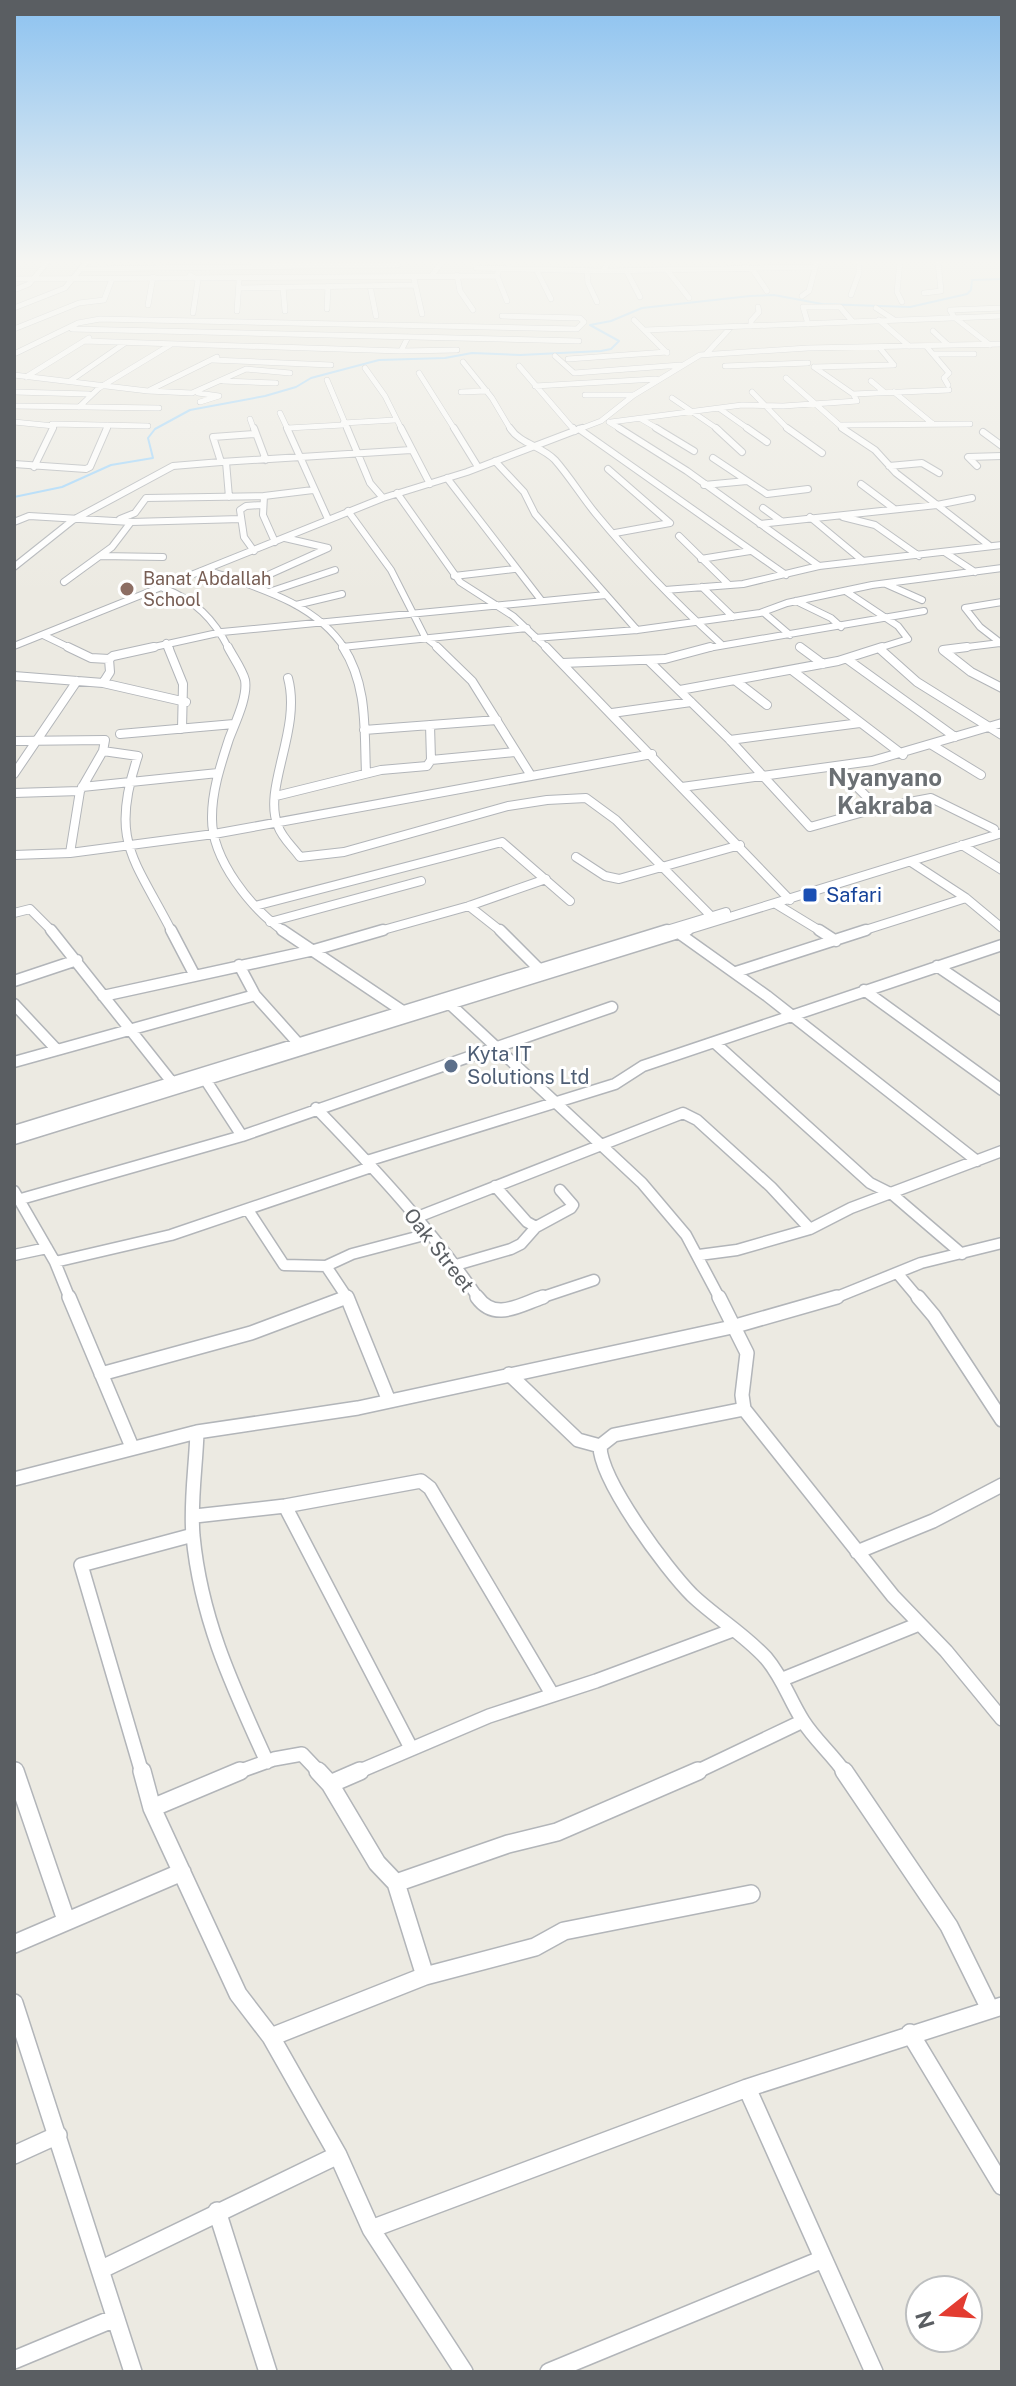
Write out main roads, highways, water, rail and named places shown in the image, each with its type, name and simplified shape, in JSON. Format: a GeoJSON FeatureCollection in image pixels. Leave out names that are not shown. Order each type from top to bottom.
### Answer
{"type":"FeatureCollection","features":[{"type":"Feature","properties":{"kind":"waterway"},"geometry":{"type":"LineString","coordinates":[[14,497],[62,487],[111,465],[153,458],[148,438],[155,429],[190,410],[265,396],[336,371]]}},
{"type":"Feature","properties":{"kind":"place","name":"Banat Abdallah School"},"geometry":{"type":"Point","coordinates":[127,589]}},
{"type":"Feature","properties":{"kind":"place","name":"Safari"},"geometry":{"type":"Point","coordinates":[810,895]}},
{"type":"Feature","properties":{"kind":"place","name":"Kyta IT Solutions Ltd"},"geometry":{"type":"Point","coordinates":[451,1066]}},
{"type":"Feature","properties":{"kind":"district","name":"Nyanyano Kakraba"},"geometry":{"type":"Point","coordinates":[885,792]}}]}
